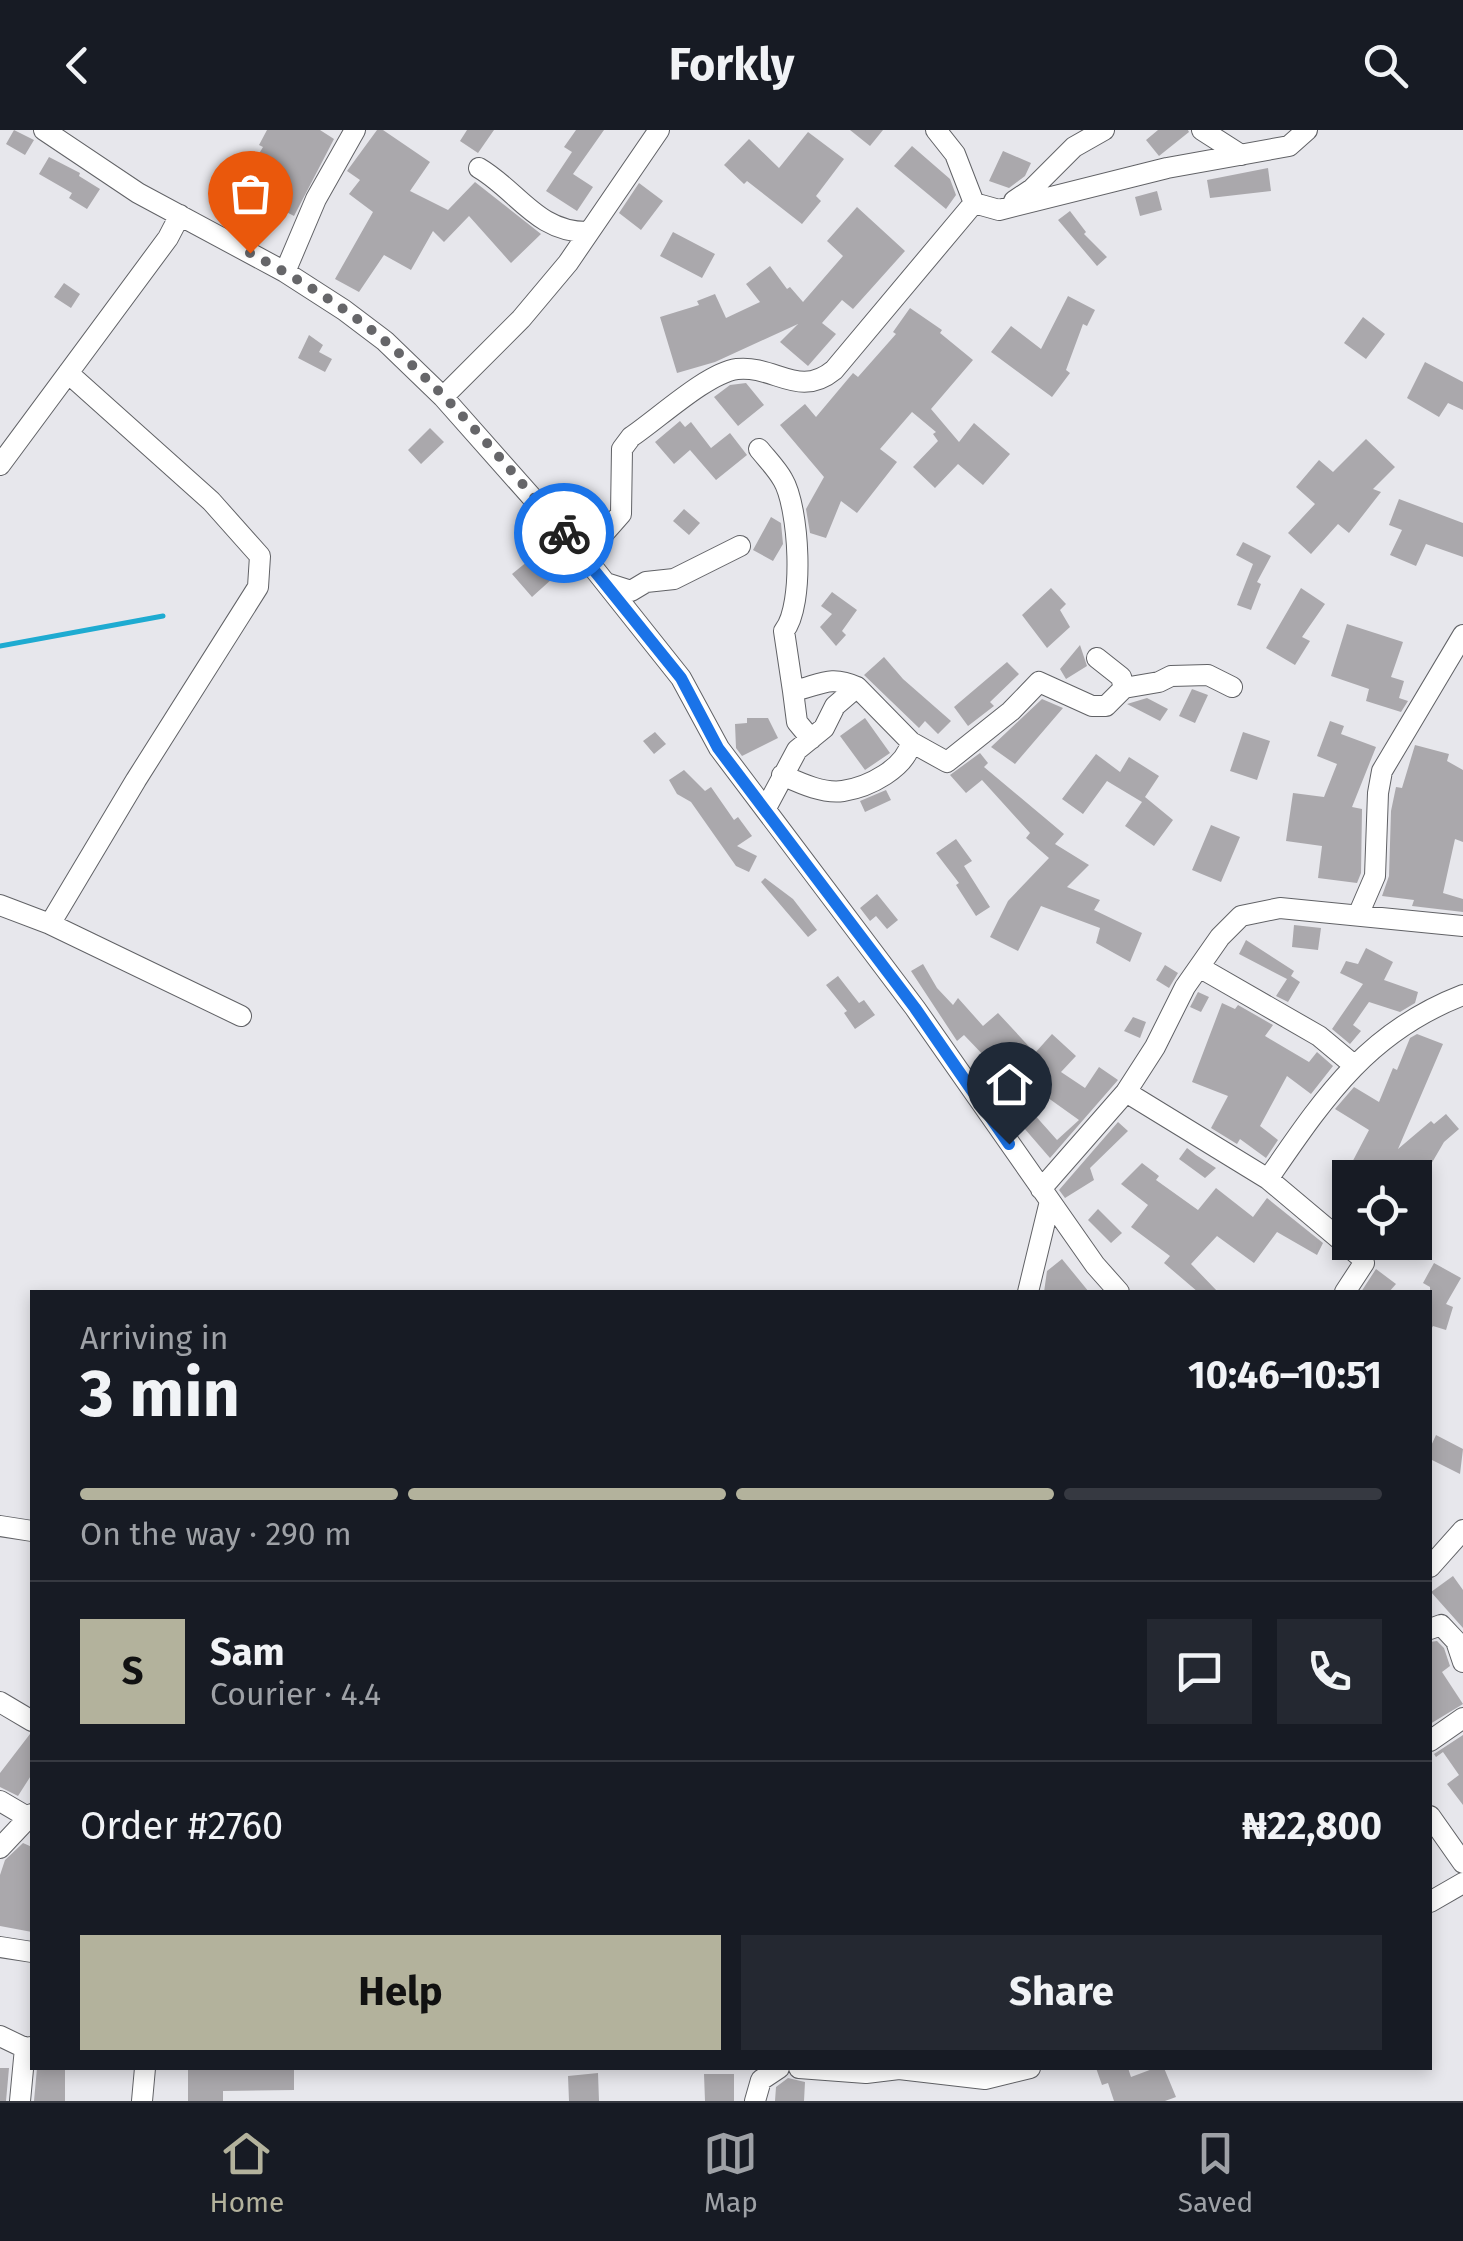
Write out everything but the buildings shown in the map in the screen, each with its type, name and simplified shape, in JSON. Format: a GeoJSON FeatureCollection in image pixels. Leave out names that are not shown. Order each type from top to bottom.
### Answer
{"type":"FeatureCollection","features":[{"type":"Feature","properties":{"kind":"street"},"geometry":{"type":"LineString","coordinates":[[44,130],[138,192],[285,272],[385,341],[444,397],[584,556],[681,678],[718,748],[915,1008],[1046,1195],[1118,1290]]}},
{"type":"Feature","properties":{"kind":"street"},"geometry":{"type":"LineString","coordinates":[[285,272],[316,199],[354,130]]}},
{"type":"Feature","properties":{"kind":"street"},"geometry":{"type":"LineString","coordinates":[[444,397],[568,263],[659,130]]}},
{"type":"Feature","properties":{"kind":"street"},"geometry":{"type":"LineString","coordinates":[[936,130],[955,154],[974,202]]}},
{"type":"Feature","properties":{"kind":"street"},"geometry":{"type":"LineString","coordinates":[[1000,210],[1032,190],[1074,147],[1104,130]]}},
{"type":"Feature","properties":{"kind":"street"},"geometry":{"type":"LineString","coordinates":[[1202,130],[1242,155]]}},
{"type":"Feature","properties":{"kind":"street"},"geometry":{"type":"LineString","coordinates":[[974,202],[1000,210],[1167,168],[1289,146],[1307,130]]}},
{"type":"Feature","properties":{"kind":"street"},"geometry":{"type":"LineString","coordinates":[[479,168],[544,222],[560,230],[587,232]]}},
{"type":"Feature","properties":{"kind":"street"},"geometry":{"type":"LineString","coordinates":[[584,556],[621,514],[622,449],[630,438],[722,373],[753,369],[800,382],[820,382],[974,202]]}},
{"type":"Feature","properties":{"kind":"street"},"geometry":{"type":"LineString","coordinates":[[0,465],[168,238],[180,216]]}},
{"type":"Feature","properties":{"kind":"street"},"geometry":{"type":"LineString","coordinates":[[50,924],[258,586],[260,556],[211,501],[68,373]]}},
{"type":"Feature","properties":{"kind":"street"},"geometry":{"type":"LineString","coordinates":[[759,449],[784,480],[797,520],[795,606],[792,621],[784,631],[797,722],[811,739]]}},
{"type":"Feature","properties":{"kind":"street"},"geometry":{"type":"LineString","coordinates":[[603,582],[630,591],[646,582],[674,579],[740,546]]}},
{"type":"Feature","properties":{"kind":"street"},"geometry":{"type":"LineString","coordinates":[[1359,913],[1375,876],[1382,772],[1463,635]]}},
{"type":"Feature","properties":{"kind":"street"},"geometry":{"type":"LineString","coordinates":[[1097,658],[1121,677],[1124,688]]}},
{"type":"Feature","properties":{"kind":"street"},"geometry":{"type":"LineString","coordinates":[[793,691],[818,681],[857,686],[911,742],[947,762],[1011,711],[1040,682],[1092,706],[1106,706],[1124,688],[1159,682],[1170,676],[1208,675],[1232,686]]}},
{"type":"Feature","properties":{"kind":"street"},"geometry":{"type":"LineString","coordinates":[[766,808],[797,750],[824,728],[835,706],[857,686]]}},
{"type":"Feature","properties":{"kind":"street"},"geometry":{"type":"LineString","coordinates":[[782,775],[808,786],[842,792],[899,765],[908,756],[911,742]]}},
{"type":"Feature","properties":{"kind":"street"},"geometry":{"type":"LineString","coordinates":[[0,905],[50,924],[241,1016]]}},
{"type":"Feature","properties":{"kind":"street"},"geometry":{"type":"LineString","coordinates":[[1028,1290],[1046,1195],[1126,1092],[1199,967],[1240,916],[1280,908],[1463,926]]}},
{"type":"Feature","properties":{"kind":"street"},"geometry":{"type":"LineString","coordinates":[[1199,967],[1319,1036],[1355,1066]]}},
{"type":"Feature","properties":{"kind":"street"},"geometry":{"type":"LineString","coordinates":[[1268,1179],[1318,1108],[1377,1042],[1434,1006],[1463,995]]}},
{"type":"Feature","properties":{"kind":"street"},"geometry":{"type":"LineString","coordinates":[[1126,1092],[1268,1179],[1362,1258],[1364,1263],[1346,1290]]}},
{"type":"Feature","properties":{"kind":"street"},"geometry":{"type":"LineString","coordinates":[[0,1526],[30,1530]]}},
{"type":"Feature","properties":{"kind":"street"},"geometry":{"type":"LineString","coordinates":[[1435,1562],[1463,1530]]}},
{"type":"Feature","properties":{"kind":"street"},"geometry":{"type":"LineString","coordinates":[[1435,1562],[1463,1560]]}},
{"type":"Feature","properties":{"kind":"street"},"geometry":{"type":"LineString","coordinates":[[1432,1628],[1441,1625],[1456,1642],[1463,1662]]}},
{"type":"Feature","properties":{"kind":"street"},"geometry":{"type":"LineString","coordinates":[[0,1702],[30,1720]]}},
{"type":"Feature","properties":{"kind":"street"},"geometry":{"type":"LineString","coordinates":[[1432,1740],[1463,1718]]}},
{"type":"Feature","properties":{"kind":"street"},"geometry":{"type":"LineString","coordinates":[[0,1801],[30,1816]]}},
{"type":"Feature","properties":{"kind":"street"},"geometry":{"type":"LineString","coordinates":[[0,1848],[30,1817]]}},
{"type":"Feature","properties":{"kind":"street"},"geometry":{"type":"LineString","coordinates":[[1432,1819],[1463,1864]]}},
{"type":"Feature","properties":{"kind":"street"},"geometry":{"type":"LineString","coordinates":[[1432,1901],[1463,1883]]}},
{"type":"Feature","properties":{"kind":"street"},"geometry":{"type":"LineString","coordinates":[[0,1947],[30,1952]]}},
{"type":"Feature","properties":{"kind":"street"},"geometry":{"type":"LineString","coordinates":[[0,2036],[29,2048],[20,2101]]}},
{"type":"Feature","properties":{"kind":"street"},"geometry":{"type":"LineString","coordinates":[[142,2101],[145,2070]]}},
{"type":"Feature","properties":{"kind":"street"},"geometry":{"type":"LineString","coordinates":[[755,2101],[760,2080],[776,2070]]}},
{"type":"Feature","properties":{"kind":"street"},"geometry":{"type":"LineString","coordinates":[[825,2070],[891,2070]]}},
{"type":"Feature","properties":{"kind":"street"},"geometry":{"type":"LineString","coordinates":[[919,2070],[1010,2070]]}},
{"type":"Feature","properties":{"kind":"waterway"},"geometry":{"type":"LineString","coordinates":[[0,646],[163,616]]}},
{"type":"Feature","properties":{"kind":"way so far"},"geometry":{"type":"LineString","coordinates":[[250,253],[344,310],[385,341],[444,397],[564,533]]}},
{"type":"Feature","properties":{"kind":"route"},"geometry":{"type":"LineString","coordinates":[[564,533],[681,678],[718,748],[915,1008],[1009,1144]]}}]}
